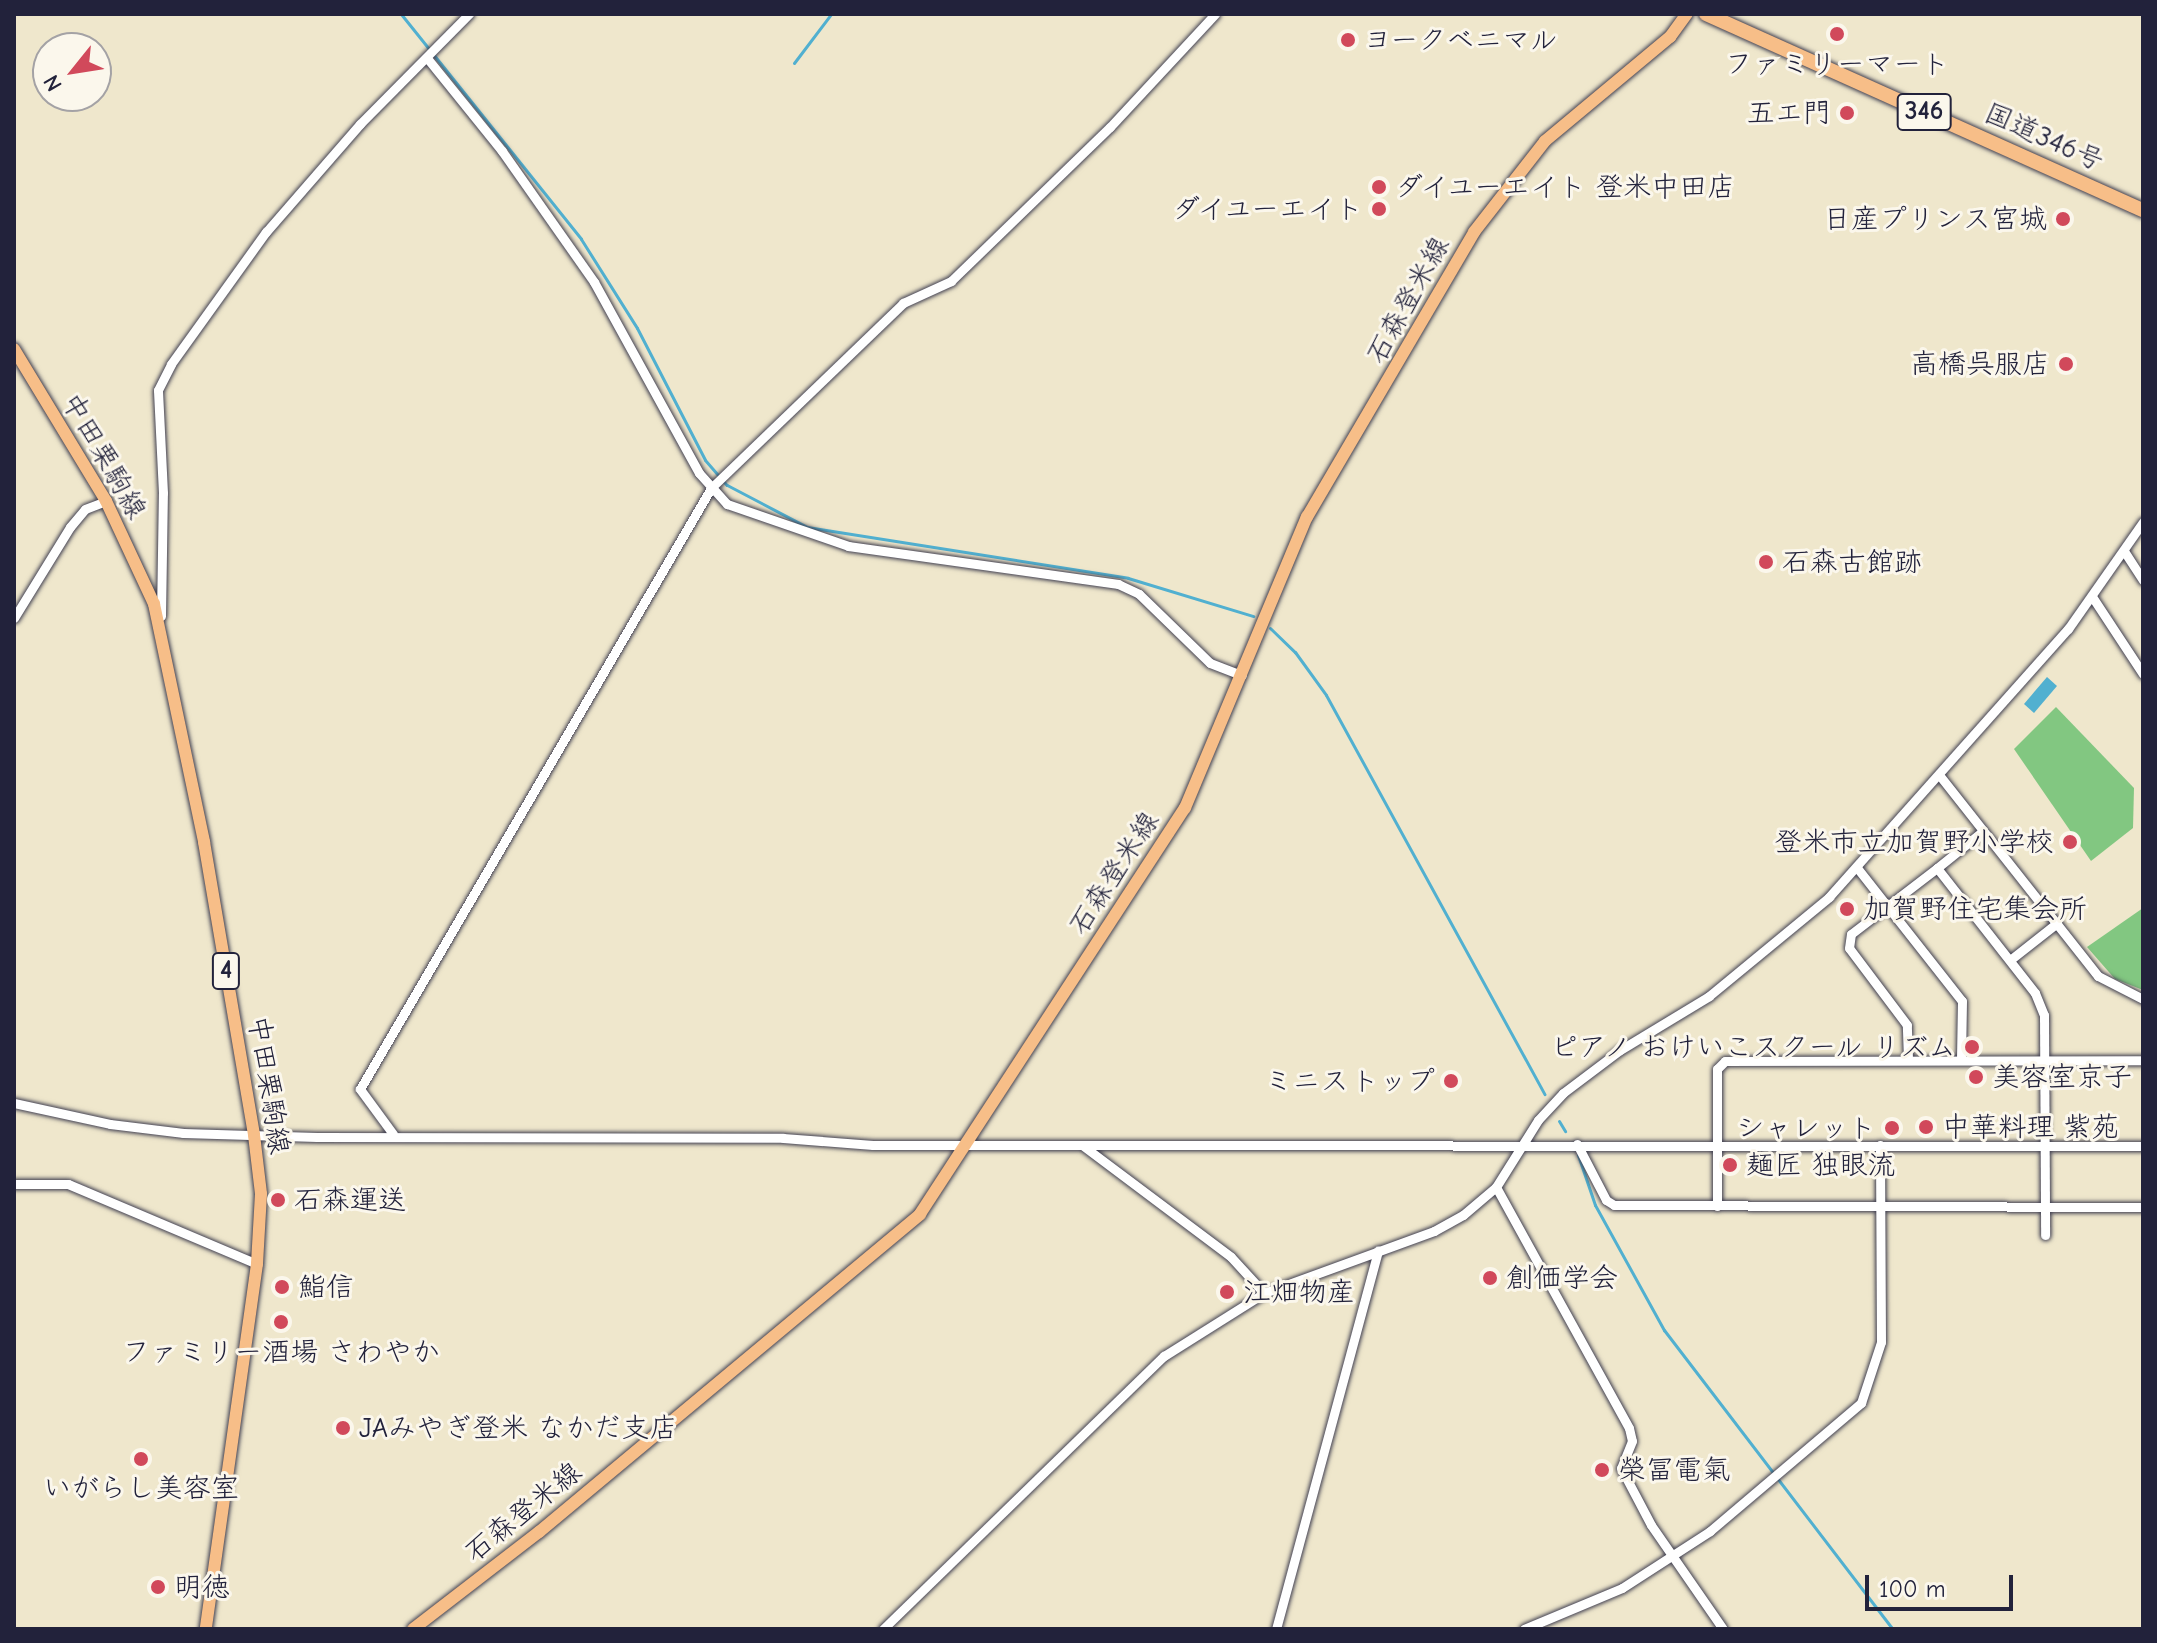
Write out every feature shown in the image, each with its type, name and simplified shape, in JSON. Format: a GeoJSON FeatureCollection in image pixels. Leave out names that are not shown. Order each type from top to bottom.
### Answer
{"type":"FeatureCollection","features":[{"type":"Feature","properties":{"kind":"highway","name":"国道346号"},"geometry":{"type":"LineString","coordinates":[[1713,16],[2143,210]]}},
{"type":"Feature","properties":{"kind":"main road","name":"石森登米線"},"geometry":{"type":"LineString","coordinates":[[413,1629],[920,1214],[961,1145],[1185,808],[1307,517],[1487,211],[1545,141],[1670,37],[1687,14]]}},
{"type":"Feature","properties":{"kind":"main road","name":"中田栗駒線"},"geometry":{"type":"LineString","coordinates":[[14,349],[106,501],[161,631],[254,1135],[261,1194],[257,1264],[206,1629]]}},
{"type":"Feature","properties":{"kind":"street"},"geometry":{"type":"LineString","coordinates":[[161,631],[158,390],[171,364],[266,232],[360,124],[469,14]]}},
{"type":"Feature","properties":{"kind":"street"},"geometry":{"type":"LineString","coordinates":[[393,1134],[360,1089],[714,486],[903,303],[951,281],[1110,127],[1215,14]]}},
{"type":"Feature","properties":{"kind":"street"},"geometry":{"type":"LineString","coordinates":[[427,58],[502,151],[594,282],[714,486],[750,515],[848,546],[1118,584],[1139,594],[1210,663],[1242,675]]}},
{"type":"Feature","properties":{"kind":"street"},"geometry":{"type":"LineString","coordinates":[[14,618],[70,527],[85,509],[106,501]]}},
{"type":"Feature","properties":{"kind":"street"},"geometry":{"type":"LineString","coordinates":[[883,1629],[1164,1356],[1264,1293],[1448,1224],[1496,1187],[1520,1145],[1563,1093],[1600,1064],[1735,977],[1858,869],[2093,598],[2143,522]]}},
{"type":"Feature","properties":{"kind":"street"},"geometry":{"type":"LineString","coordinates":[[2124,551],[2143,580]]}},
{"type":"Feature","properties":{"kind":"street"},"geometry":{"type":"LineString","coordinates":[[2093,598],[2143,674]]}},
{"type":"Feature","properties":{"kind":"street"},"geometry":{"type":"LineString","coordinates":[[1940,776],[2106,982],[2143,999]]}},
{"type":"Feature","properties":{"kind":"street"},"geometry":{"type":"LineString","coordinates":[[1908,1059],[1907,1025],[1849,948],[1851,934],[1983,831]]}},
{"type":"Feature","properties":{"kind":"street"},"geometry":{"type":"LineString","coordinates":[[1937,868],[2041,1004],[2047,1059],[2045,1235]]}},
{"type":"Feature","properties":{"kind":"street"},"geometry":{"type":"LineString","coordinates":[[1858,869],[1962,1001],[1961,1059]]}},
{"type":"Feature","properties":{"kind":"street"},"geometry":{"type":"LineString","coordinates":[[2010,960],[2057,923]]}},
{"type":"Feature","properties":{"kind":"street"},"geometry":{"type":"LineString","coordinates":[[1717,1206],[1717,1069],[1725,1061],[2143,1060]]}},
{"type":"Feature","properties":{"kind":"street"},"geometry":{"type":"LineString","coordinates":[[14,1103],[110,1124],[254,1135],[393,1134],[556,1140],[783,1138],[961,1145],[1717,1143],[2143,1146]]}},
{"type":"Feature","properties":{"kind":"street"},"geometry":{"type":"LineString","coordinates":[[1577,1144],[1606,1200],[1614,1205],[2143,1207]]}},
{"type":"Feature","properties":{"kind":"street"},"geometry":{"type":"LineString","coordinates":[[1082,1145],[1231,1257],[1264,1293]]}},
{"type":"Feature","properties":{"kind":"street"},"geometry":{"type":"LineString","coordinates":[[1524,1629],[1622,1588],[1710,1531],[1861,1403],[1881,1342],[1880,1145]]}},
{"type":"Feature","properties":{"kind":"street"},"geometry":{"type":"LineString","coordinates":[[14,1184],[68,1184],[257,1264]]}},
{"type":"Feature","properties":{"kind":"street"},"geometry":{"type":"LineString","coordinates":[[1496,1187],[1629,1428],[1632,1441],[1621,1468],[1723,1629]]}},
{"type":"Feature","properties":{"kind":"street"},"geometry":{"type":"LineString","coordinates":[[1276,1629],[1378,1251]]}},
{"type":"Feature","properties":{"kind":"green space"},"geometry":{"type":"Polygon","coordinates":[[[2056,707],[2134,788],[2133,828],[2091,861],[2014,749],[2056,707]]]}},
{"type":"Feature","properties":{"kind":"green space"},"geometry":{"type":"Polygon","coordinates":[[[2143,908],[2143,990],[2115,979],[2087,947],[2143,908]]]}},
{"type":"Feature","properties":{"kind":"water"},"geometry":{"type":"Polygon","coordinates":[[[2047,677],[2057,686],[2034,713],[2024,704],[2047,677]]]}},
{"type":"Feature","properties":{"kind":"waterway"},"geometry":{"type":"LineString","coordinates":[[401,14],[581,239],[637,328],[705,460],[727,485],[807,527],[1128,578],[1253,616]]}},
{"type":"Feature","properties":{"kind":"waterway"},"geometry":{"type":"LineString","coordinates":[[794,63],[831,14]]}},
{"type":"Feature","properties":{"kind":"waterway"},"geometry":{"type":"LineString","coordinates":[[1270,628],[1295,652],[1326,695],[1544,1094]]}},
{"type":"Feature","properties":{"kind":"waterway"},"geometry":{"type":"LineString","coordinates":[[1559,1121],[1565,1131]]}},
{"type":"Feature","properties":{"kind":"waterway"},"geometry":{"type":"LineString","coordinates":[[1578,1155],[1595,1205],[1664,1330],[1893,1629]]}},
{"type":"Feature","properties":{"kind":"place","name":"ファミリーマート"},"geometry":{"type":"Point","coordinates":[1837,34]}},
{"type":"Feature","properties":{"kind":"place","name":"ヨークベニマル"},"geometry":{"type":"Point","coordinates":[1348,40]}},
{"type":"Feature","properties":{"kind":"place","name":"五エ門"},"geometry":{"type":"Point","coordinates":[1847,113]}},
{"type":"Feature","properties":{"kind":"place","name":"ダイユーエイト 登米中田店"},"geometry":{"type":"Point","coordinates":[1379,187]}},
{"type":"Feature","properties":{"kind":"place","name":"ダイユーエイト"},"geometry":{"type":"Point","coordinates":[1379,209]}},
{"type":"Feature","properties":{"kind":"place","name":"日産プリンス宮城"},"geometry":{"type":"Point","coordinates":[2063,219]}},
{"type":"Feature","properties":{"kind":"place","name":"高橋呉服店"},"geometry":{"type":"Point","coordinates":[2066,364]}},
{"type":"Feature","properties":{"kind":"place","name":"石森古館跡"},"geometry":{"type":"Point","coordinates":[1766,562]}},
{"type":"Feature","properties":{"kind":"place","name":"登米市立加賀野小学校"},"geometry":{"type":"Point","coordinates":[2070,842]}},
{"type":"Feature","properties":{"kind":"place","name":"加賀野住宅集会所"},"geometry":{"type":"Point","coordinates":[1847,909]}},
{"type":"Feature","properties":{"kind":"place","name":"ピアノ おけいこスクール リズム"},"geometry":{"type":"Point","coordinates":[1972,1047]}},
{"type":"Feature","properties":{"kind":"place","name":"美容室京子"},"geometry":{"type":"Point","coordinates":[1976,1077]}},
{"type":"Feature","properties":{"kind":"place","name":"ミニストップ"},"geometry":{"type":"Point","coordinates":[1451,1081]}},
{"type":"Feature","properties":{"kind":"place","name":"中華料理 紫苑"},"geometry":{"type":"Point","coordinates":[1926,1127]}},
{"type":"Feature","properties":{"kind":"place","name":"シャレット"},"geometry":{"type":"Point","coordinates":[1892,1128]}},
{"type":"Feature","properties":{"kind":"place","name":"麺匠 独眼流"},"geometry":{"type":"Point","coordinates":[1730,1165]}},
{"type":"Feature","properties":{"kind":"place","name":"石森運送"},"geometry":{"type":"Point","coordinates":[278,1200]}},
{"type":"Feature","properties":{"kind":"place","name":"創価学会"},"geometry":{"type":"Point","coordinates":[1490,1278]}},
{"type":"Feature","properties":{"kind":"place","name":"鮨信"},"geometry":{"type":"Point","coordinates":[282,1287]}},
{"type":"Feature","properties":{"kind":"place","name":"江畑物産"},"geometry":{"type":"Point","coordinates":[1227,1292]}},
{"type":"Feature","properties":{"kind":"place","name":"ファミリー酒場 さわやか"},"geometry":{"type":"Point","coordinates":[281,1322]}},
{"type":"Feature","properties":{"kind":"place","name":"JAみやぎ登米 なかだ支店"},"geometry":{"type":"Point","coordinates":[343,1428]}},
{"type":"Feature","properties":{"kind":"place","name":"いがらし美容室"},"geometry":{"type":"Point","coordinates":[141,1459]}},
{"type":"Feature","properties":{"kind":"place","name":"榮冨電氣"},"geometry":{"type":"Point","coordinates":[1602,1470]}},
{"type":"Feature","properties":{"kind":"place","name":"明徳"},"geometry":{"type":"Point","coordinates":[158,1587]}}]}
